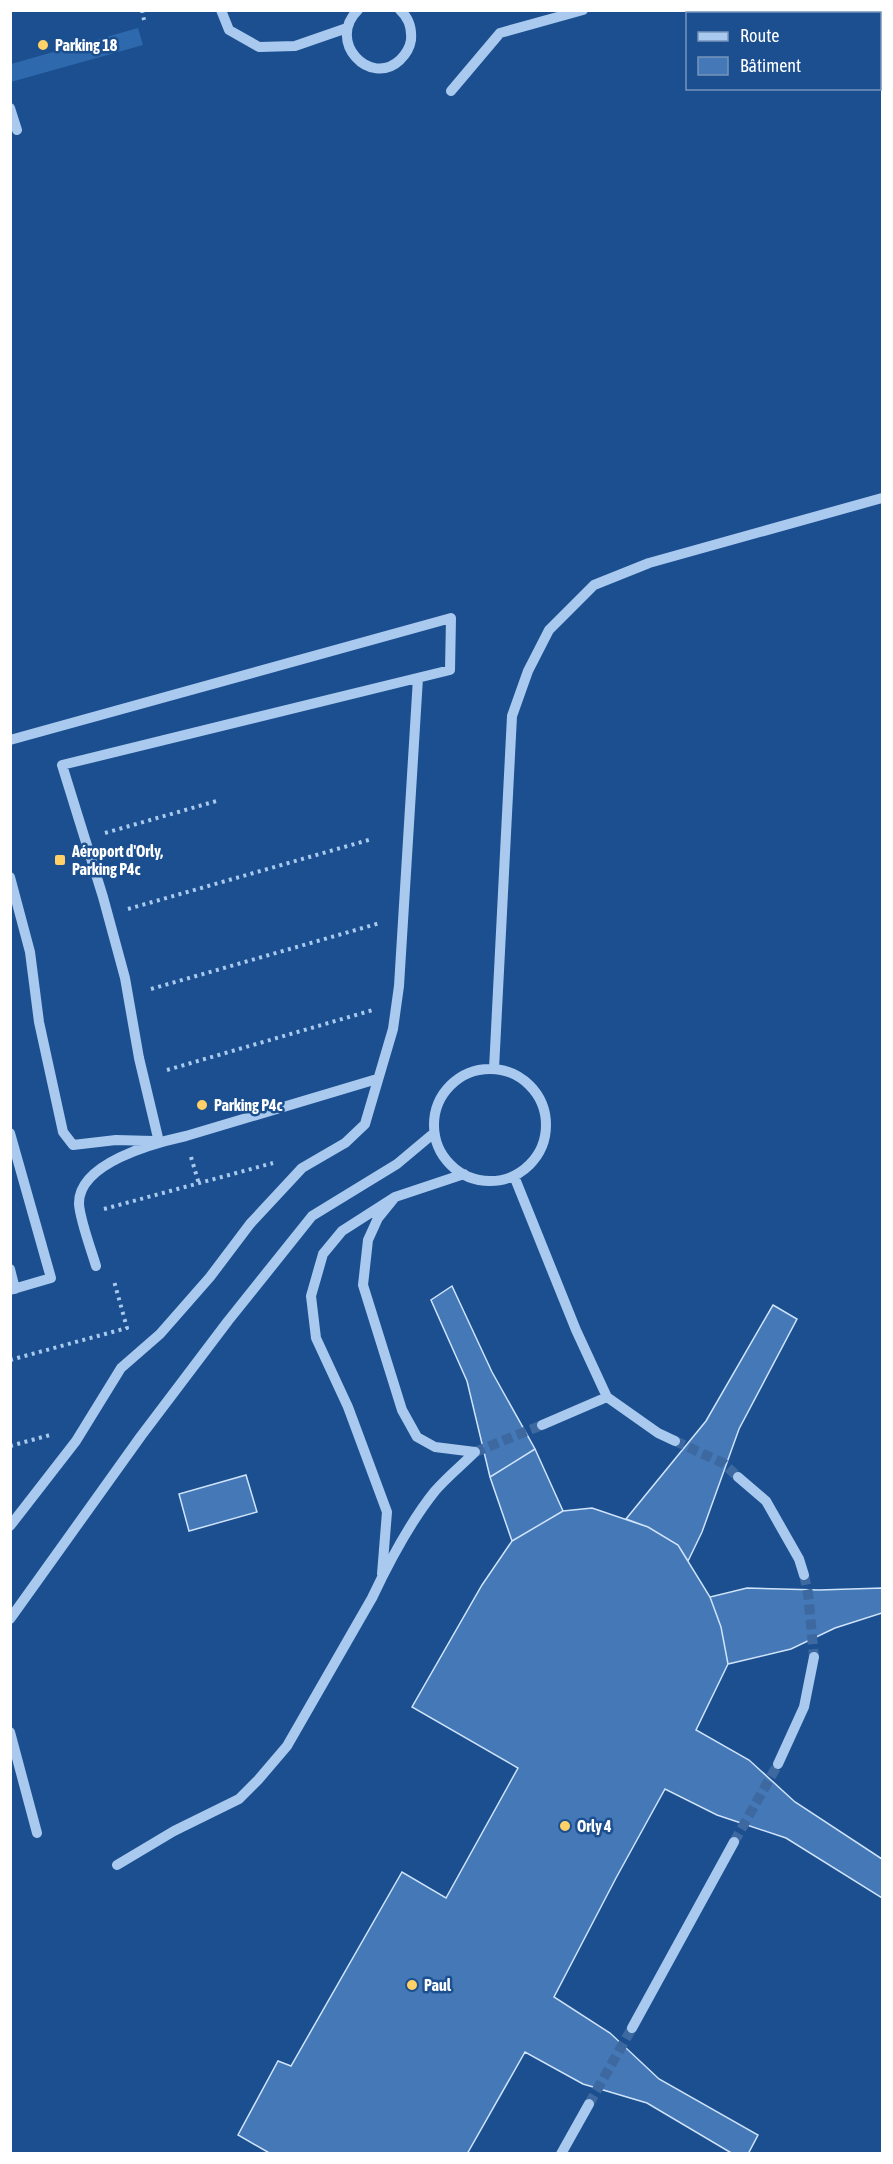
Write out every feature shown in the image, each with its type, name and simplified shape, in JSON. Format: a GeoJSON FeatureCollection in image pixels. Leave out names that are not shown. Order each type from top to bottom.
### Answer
{"type":"FeatureCollection","features":[{"type":"Feature","properties":{"kind":"street"},"geometry":{"type":"LineString","coordinates":[[221,10],[229,30],[259,47],[295,46],[347,28]]}},
{"type":"Feature","properties":{"kind":"street"},"geometry":{"type":"LineString","coordinates":[[358,10],[347,28],[350,50],[357,59],[377,68],[388,67],[398,62],[406,54],[411,44],[412,33],[403,11]]}},
{"type":"Feature","properties":{"kind":"street"},"geometry":{"type":"LineString","coordinates":[[451,91],[500,33],[583,10]]}},
{"type":"Feature","properties":{"kind":"street"},"geometry":{"type":"LineString","coordinates":[[10,108],[17,130]]}},
{"type":"Feature","properties":{"kind":"street"},"geometry":{"type":"LineString","coordinates":[[494,1069],[512,716],[528,671],[549,630],[594,585],[649,563],[882,498]]}},
{"type":"Feature","properties":{"kind":"street"},"geometry":{"type":"LineString","coordinates":[[10,740],[451,618],[450,670],[62,765],[103,897],[125,978],[139,1058],[159,1142]]}},
{"type":"Feature","properties":{"kind":"street"},"geometry":{"type":"LineString","coordinates":[[10,1526],[76,1441],[121,1368],[160,1334],[210,1277],[250,1224],[302,1168],[345,1143],[365,1124],[393,1029],[399,986],[418,678]]}},
{"type":"Feature","properties":{"kind":"street"},"geometry":{"type":"LineString","coordinates":[[10,877],[30,952],[39,1022],[63,1132],[73,1144],[116,1140],[159,1142]]}},
{"type":"Feature","properties":{"kind":"street"},"geometry":{"type":"LineString","coordinates":[[494,1069],[511,1073],[527,1082],[539,1097],[545,1114],[546,1132],[541,1150],[530,1165],[514,1176],[498,1181],[480,1180],[464,1174],[450,1164],[440,1150],[434,1133],[434,1116],[439,1100],[449,1086],[462,1076],[477,1070],[494,1069]]}},
{"type":"Feature","properties":{"kind":"street"},"geometry":{"type":"LineString","coordinates":[[96,1266],[79,1204],[81,1188],[106,1164],[159,1142],[377,1079]]}},
{"type":"Feature","properties":{"kind":"street"},"geometry":{"type":"LineString","coordinates":[[10,1133],[51,1278],[13,1290],[10,1269]]}},
{"type":"Feature","properties":{"kind":"street"},"geometry":{"type":"LineString","coordinates":[[10,1619],[141,1436],[228,1321],[312,1216],[397,1164],[434,1133]]}},
{"type":"Feature","properties":{"kind":"street"},"geometry":{"type":"LineString","coordinates":[[382,1577],[387,1512],[348,1407],[316,1338],[311,1296],[323,1254],[342,1231],[395,1197],[464,1174]]}},
{"type":"Feature","properties":{"kind":"street"},"geometry":{"type":"LineString","coordinates":[[514,1176],[576,1330],[607,1397],[658,1433],[675,1441]]}},
{"type":"Feature","properties":{"kind":"street"},"geometry":{"type":"LineString","coordinates":[[117,1865],[174,1831],[239,1799],[258,1780],[287,1746],[372,1599],[411,1526],[436,1490],[475,1452],[435,1447],[417,1437],[402,1410],[375,1329],[363,1286],[368,1240],[378,1218],[395,1197]]}},
{"type":"Feature","properties":{"kind":"street"},"geometry":{"type":"LineString","coordinates":[[542,1425],[607,1397]]}},
{"type":"Feature","properties":{"kind":"street"},"geometry":{"type":"LineString","coordinates":[[738,1476],[766,1501],[799,1559],[804,1575]]}},
{"type":"Feature","properties":{"kind":"street"},"geometry":{"type":"LineString","coordinates":[[778,1764],[804,1707],[814,1657]]}},
{"type":"Feature","properties":{"kind":"street"},"geometry":{"type":"LineString","coordinates":[[10,1732],[37,1833]]}},
{"type":"Feature","properties":{"kind":"street"},"geometry":{"type":"LineString","coordinates":[[632,2028],[734,1842]]}},
{"type":"Feature","properties":{"kind":"street"},"geometry":{"type":"LineString","coordinates":[[561,2154],[589,2104]]}},
{"type":"Feature","properties":{"kind":"path"},"geometry":{"type":"LineString","coordinates":[[142,10],[144,20]]}},
{"type":"Feature","properties":{"kind":"path"},"geometry":{"type":"LineString","coordinates":[[100,834],[220,800]]}},
{"type":"Feature","properties":{"kind":"path"},"geometry":{"type":"LineString","coordinates":[[122,911],[372,839]]}},
{"type":"Feature","properties":{"kind":"path"},"geometry":{"type":"LineString","coordinates":[[144,991],[384,922]]}},
{"type":"Feature","properties":{"kind":"path"},"geometry":{"type":"LineString","coordinates":[[167,1070],[377,1009]]}},
{"type":"Feature","properties":{"kind":"path"},"geometry":{"type":"LineString","coordinates":[[165,1062],[169,1078]]}},
{"type":"Feature","properties":{"kind":"path"},"geometry":{"type":"LineString","coordinates":[[186,1136],[199,1184]]}},
{"type":"Feature","properties":{"kind":"path"},"geometry":{"type":"LineString","coordinates":[[82,1215],[276,1162]]}},
{"type":"Feature","properties":{"kind":"path"},"geometry":{"type":"LineString","coordinates":[[10,1360],[127,1328],[112,1274]]}},
{"type":"Feature","properties":{"kind":"shaded area"},"geometry":{"type":"Polygon","coordinates":[[[138,28],[143,45],[11,82],[11,64],[138,28]]]}},
{"type":"Feature","properties":{"kind":"building"},"geometry":{"type":"Polygon","coordinates":[[[452,1286],[492,1372],[535,1449],[490,1477],[467,1381],[431,1300],[452,1286]]]}},
{"type":"Feature","properties":{"kind":"building"},"geometry":{"type":"Polygon","coordinates":[[[773,1305],[797,1319],[739,1429],[702,1532],[688,1561],[678,1545],[648,1527],[626,1519],[706,1421],[773,1305]]]}},
{"type":"Feature","properties":{"kind":"building"},"geometry":{"type":"Polygon","coordinates":[[[535,1449],[563,1511],[512,1541],[490,1477],[535,1449]]]}},
{"type":"Feature","properties":{"kind":"building"},"geometry":{"type":"Polygon","coordinates":[[[246,1475],[257,1512],[189,1531],[179,1494],[246,1475]]]}},
{"type":"Feature","properties":{"kind":"building","name":"Orly 4"},"geometry":{"type":"Polygon","coordinates":[[[592,1508],[648,1527],[678,1545],[710,1597],[721,1627],[728,1664],[696,1730],[749,1760],[795,1802],[882,1859],[882,1898],[786,1838],[717,1815],[665,1789],[554,1997],[610,2033],[659,2079],[758,2135],[748,2154],[733,2154],[647,2103],[583,2084],[525,2052],[467,2154],[271,2154],[238,2135],[278,2061],[291,2066],[402,1872],[446,1898],[518,1768],[412,1707],[482,1585],[512,1541],[563,1511],[592,1508]]]}},
{"type":"Feature","properties":{"kind":"building"},"geometry":{"type":"Polygon","coordinates":[[[747,1588],[819,1590],[882,1588],[882,1613],[835,1628],[791,1649],[728,1664],[721,1627],[710,1597],[747,1588]]]}},
{"type":"Feature","properties":{"kind":"tunnel"},"geometry":{"type":"LineString","coordinates":[[475,1452],[542,1425]]}},
{"type":"Feature","properties":{"kind":"tunnel"},"geometry":{"type":"LineString","coordinates":[[675,1441],[723,1463],[738,1477]]}},
{"type":"Feature","properties":{"kind":"tunnel"},"geometry":{"type":"LineString","coordinates":[[804,1575],[814,1657]]}},
{"type":"Feature","properties":{"kind":"tunnel"},"geometry":{"type":"LineString","coordinates":[[734,1842],[778,1764]]}},
{"type":"Feature","properties":{"kind":"tunnel"},"geometry":{"type":"LineString","coordinates":[[589,2104],[632,2028]]}},
{"type":"Feature","properties":{"kind":"place","name":"Parking 18"},"geometry":{"type":"Point","coordinates":[43,45]}},
{"type":"Feature","properties":{"kind":"place","name":"Aéroport d'Orly, Parking P4c"},"geometry":{"type":"Point","coordinates":[60,860]}},
{"type":"Feature","properties":{"kind":"place","name":"Parking P4c"},"geometry":{"type":"Point","coordinates":[202,1105]}},
{"type":"Feature","properties":{"kind":"place","name":"Orly 4"},"geometry":{"type":"Point","coordinates":[565,1826]}},
{"type":"Feature","properties":{"kind":"place","name":"Paul"},"geometry":{"type":"Point","coordinates":[412,1985]}}]}
